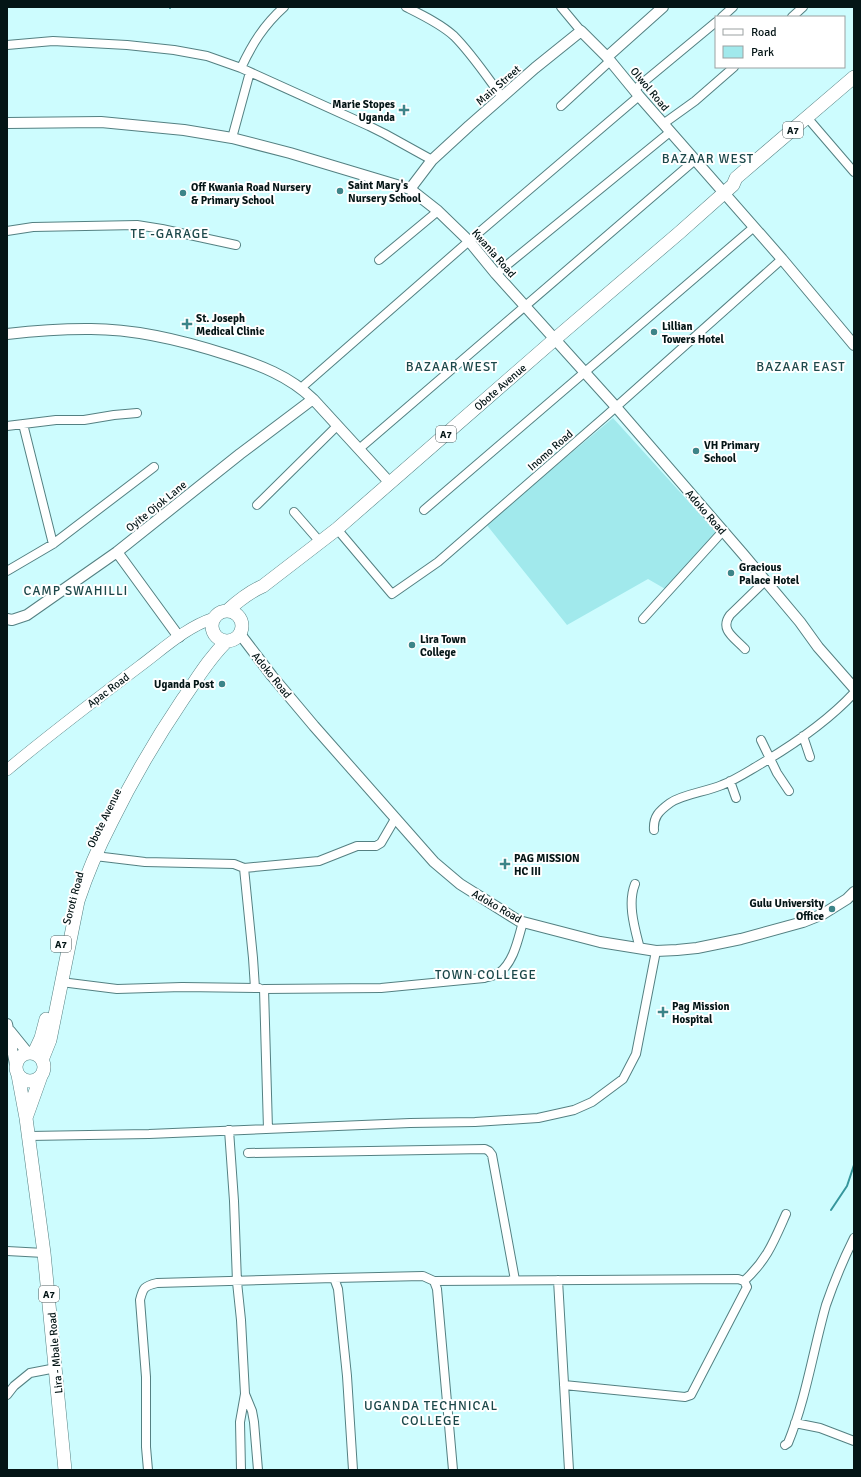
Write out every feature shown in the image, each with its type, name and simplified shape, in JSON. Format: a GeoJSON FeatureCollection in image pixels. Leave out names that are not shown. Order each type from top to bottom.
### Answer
{"type":"FeatureCollection","features":[{"type":"Feature","properties":{"kind":"main road","name":"Obote Avenue"},"geometry":{"type":"LineString","coordinates":[[232,613],[263,586],[321,543],[555,339],[646,263],[733,185],[736,178],[854,77]]}},
{"type":"Feature","properties":{"kind":"main road","name":"Obote Avenue"},"geometry":{"type":"LineString","coordinates":[[733,185],[740,183],[854,85]]}},
{"type":"Feature","properties":{"kind":"main road","name":"A7"},"geometry":{"type":"LineString","coordinates":[[214,618],[222,612],[232,613]]}},
{"type":"Feature","properties":{"kind":"main road"},"geometry":{"type":"LineString","coordinates":[[232,613],[242,624],[240,634]]}},
{"type":"Feature","properties":{"kind":"main road","name":"Apac Road"},"geometry":{"type":"LineString","coordinates":[[7,770],[52,732],[179,637],[198,625],[214,618]]}},
{"type":"Feature","properties":{"kind":"main road"},"geometry":{"type":"LineString","coordinates":[[214,618],[212,628],[222,639]]}},
{"type":"Feature","properties":{"kind":"main road","name":"A7"},"geometry":{"type":"LineString","coordinates":[[222,639],[232,640],[240,634]]}},
{"type":"Feature","properties":{"kind":"main road","name":"Obote Avenue"},"geometry":{"type":"LineString","coordinates":[[91,854],[124,785],[210,660],[222,639]]}},
{"type":"Feature","properties":{"kind":"main road","name":"Soroti Road"},"geometry":{"type":"LineString","coordinates":[[45,1039],[61,982],[78,901],[91,854]]}},
{"type":"Feature","properties":{"kind":"main road","name":"Soroti Road"},"geometry":{"type":"LineString","coordinates":[[45,1039],[46,1018],[70,898],[91,854]]}},
{"type":"Feature","properties":{"kind":"main road","name":"A7"},"geometry":{"type":"LineString","coordinates":[[34,1055],[45,1039]]}},
{"type":"Feature","properties":{"kind":"main road","name":"A7"},"geometry":{"type":"LineString","coordinates":[[26,1118],[17,1070],[19,1056],[34,1055]]}},
{"type":"Feature","properties":{"kind":"main road","name":"A7"},"geometry":{"type":"LineString","coordinates":[[26,1118],[44,1068],[34,1055]]}},
{"type":"Feature","properties":{"kind":"main road"},"geometry":{"type":"LineString","coordinates":[[17,1070],[25,1080],[34,1080],[41,1076]]}},
{"type":"Feature","properties":{"kind":"main road","name":"Lira - Mbale Road"},"geometry":{"type":"LineString","coordinates":[[26,1118],[44,1253],[66,1470]]}},
{"type":"Feature","properties":{"kind":"street"},"geometry":{"type":"LineString","coordinates":[[240,68],[253,43],[266,26],[284,7]]}},
{"type":"Feature","properties":{"kind":"street"},"geometry":{"type":"LineString","coordinates":[[406,7],[439,25],[453,36],[466,50],[502,97]]}},
{"type":"Feature","properties":{"kind":"street"},"geometry":{"type":"LineString","coordinates":[[561,7],[581,31],[609,59]]}},
{"type":"Feature","properties":{"kind":"street"},"geometry":{"type":"LineString","coordinates":[[561,106],[664,7]]}},
{"type":"Feature","properties":{"kind":"street"},"geometry":{"type":"LineString","coordinates":[[723,16],[733,7]]}},
{"type":"Feature","properties":{"kind":"street"},"geometry":{"type":"LineString","coordinates":[[793,16],[803,7]]}},
{"type":"Feature","properties":{"kind":"street"},"geometry":{"type":"LineString","coordinates":[[301,388],[715,23]]}},
{"type":"Feature","properties":{"kind":"street","name":"Main Street"},"geometry":{"type":"LineString","coordinates":[[410,189],[432,160],[535,68],[581,31]]}},
{"type":"Feature","properties":{"kind":"street"},"geometry":{"type":"LineString","coordinates":[[7,46],[53,41],[127,45],[174,50],[206,56],[250,72],[385,134],[432,160]]}},
{"type":"Feature","properties":{"kind":"street","name":"Olwol Road"},"geometry":{"type":"LineString","coordinates":[[609,59],[723,194]]}},
{"type":"Feature","properties":{"kind":"street"},"geometry":{"type":"LineString","coordinates":[[663,124],[695,102],[733,68]]}},
{"type":"Feature","properties":{"kind":"street"},"geometry":{"type":"LineString","coordinates":[[232,138],[250,72]]}},
{"type":"Feature","properties":{"kind":"street"},"geometry":{"type":"LineString","coordinates":[[7,123],[101,122],[184,130],[232,138],[319,161],[410,189]]}},
{"type":"Feature","properties":{"kind":"street"},"geometry":{"type":"LineString","coordinates":[[811,122],[854,172]]}},
{"type":"Feature","properties":{"kind":"street"},"geometry":{"type":"LineString","coordinates":[[496,274],[670,132]]}},
{"type":"Feature","properties":{"kind":"street"},"geometry":{"type":"LineString","coordinates":[[359,449],[695,160]]}},
{"type":"Feature","properties":{"kind":"street","name":"Kwania Road"},"geometry":{"type":"LineString","coordinates":[[410,189],[438,211],[469,241],[496,274],[555,339]]}},
{"type":"Feature","properties":{"kind":"street"},"geometry":{"type":"LineString","coordinates":[[723,194],[782,259],[854,345]]}},
{"type":"Feature","properties":{"kind":"street"},"geometry":{"type":"LineString","coordinates":[[379,260],[438,211]]}},
{"type":"Feature","properties":{"kind":"street"},"geometry":{"type":"LineString","coordinates":[[7,231],[33,227],[136,225],[236,245]]}},
{"type":"Feature","properties":{"kind":"street"},"geometry":{"type":"LineString","coordinates":[[424,510],[754,227]]}},
{"type":"Feature","properties":{"kind":"street","name":"Inomo Road"},"geometry":{"type":"LineString","coordinates":[[337,529],[392,594],[438,562],[616,407],[782,259]]}},
{"type":"Feature","properties":{"kind":"street"},"geometry":{"type":"LineString","coordinates":[[7,334],[86,329],[135,332],[206,347],[256,364],[284,377],[301,388],[313,399],[390,483]]}},
{"type":"Feature","properties":{"kind":"street","name":"Adoko Road"},"geometry":{"type":"LineString","coordinates":[[555,339],[723,531],[800,622],[818,647],[854,688]]}},
{"type":"Feature","properties":{"kind":"street","name":"Oyite Ojok Lane"},"geometry":{"type":"LineString","coordinates":[[7,619],[12,620],[27,615],[117,552],[240,454],[313,399]]}},
{"type":"Feature","properties":{"kind":"street"},"geometry":{"type":"LineString","coordinates":[[7,426],[56,420],[84,420],[137,413]]}},
{"type":"Feature","properties":{"kind":"street"},"geometry":{"type":"LineString","coordinates":[[23,424],[53,544]]}},
{"type":"Feature","properties":{"kind":"street"},"geometry":{"type":"LineString","coordinates":[[257,505],[337,426]]}},
{"type":"Feature","properties":{"kind":"street"},"geometry":{"type":"LineString","coordinates":[[7,571],[53,544],[154,468]]}},
{"type":"Feature","properties":{"kind":"street"},"geometry":{"type":"LineString","coordinates":[[294,512],[321,543]]}},
{"type":"Feature","properties":{"kind":"street"},"geometry":{"type":"LineString","coordinates":[[643,619],[723,531]]}},
{"type":"Feature","properties":{"kind":"street"},"geometry":{"type":"LineString","coordinates":[[117,552],[179,637]]}},
{"type":"Feature","properties":{"kind":"street"},"geometry":{"type":"LineString","coordinates":[[746,648],[726,630],[726,620],[765,581]]}},
{"type":"Feature","properties":{"kind":"street","name":"Adoko Road"},"geometry":{"type":"LineString","coordinates":[[240,634],[309,721],[434,862],[460,884],[499,910],[523,922],[600,942],[640,949],[656,951],[697,948],[741,939],[803,922],[823,914],[854,892]]}},
{"type":"Feature","properties":{"kind":"street"},"geometry":{"type":"LineString","coordinates":[[654,830],[654,820],[656,814],[672,802],[730,781],[769,759],[803,736],[845,703],[854,693]]}},
{"type":"Feature","properties":{"kind":"street"},"geometry":{"type":"LineString","coordinates":[[803,736],[810,757]]}},
{"type":"Feature","properties":{"kind":"street"},"geometry":{"type":"LineString","coordinates":[[761,740],[769,759],[789,791]]}},
{"type":"Feature","properties":{"kind":"street"},"geometry":{"type":"LineString","coordinates":[[730,781],[736,798]]}},
{"type":"Feature","properties":{"kind":"street"},"geometry":{"type":"LineString","coordinates":[[91,854],[145,862],[234,864],[244,868],[319,861],[343,853],[357,846],[376,846],[381,844],[395,819]]}},
{"type":"Feature","properties":{"kind":"street"},"geometry":{"type":"LineString","coordinates":[[244,868],[255,988]]}},
{"type":"Feature","properties":{"kind":"street"},"geometry":{"type":"LineString","coordinates":[[636,884],[631,898],[640,949]]}},
{"type":"Feature","properties":{"kind":"street"},"geometry":{"type":"LineString","coordinates":[[61,982],[117,989],[182,987],[381,988],[491,976],[498,974],[506,965],[515,948],[523,922]]}},
{"type":"Feature","properties":{"kind":"street"},"geometry":{"type":"LineString","coordinates":[[29,1136],[475,1122],[531,1119],[574,1110],[592,1102],[622,1079],[636,1054],[656,951]]}},
{"type":"Feature","properties":{"kind":"street"},"geometry":{"type":"LineString","coordinates":[[264,988],[268,1129]]}},
{"type":"Feature","properties":{"kind":"street"},"geometry":{"type":"LineString","coordinates":[[8,1027],[34,1055]]}},
{"type":"Feature","properties":{"kind":"street"},"geometry":{"type":"LineString","coordinates":[[8,1027],[17,1070]]}},
{"type":"Feature","properties":{"kind":"street"},"geometry":{"type":"LineString","coordinates":[[229,1130],[234,1201],[237,1282],[241,1320],[245,1394],[240,1422],[241,1470]]}},
{"type":"Feature","properties":{"kind":"street"},"geometry":{"type":"LineString","coordinates":[[248,1152],[485,1149],[492,1155],[516,1280]]}},
{"type":"Feature","properties":{"kind":"street"},"geometry":{"type":"LineString","coordinates":[[744,1281],[758,1269],[769,1252],[786,1214]]}},
{"type":"Feature","properties":{"kind":"street"},"geometry":{"type":"LineString","coordinates":[[785,1445],[788,1443],[795,1423],[827,1305],[841,1264],[854,1238]]}},
{"type":"Feature","properties":{"kind":"street"},"geometry":{"type":"LineString","coordinates":[[7,1251],[44,1253]]}},
{"type":"Feature","properties":{"kind":"street"},"geometry":{"type":"LineString","coordinates":[[148,1470],[146,1447],[146,1378],[140,1300],[143,1289],[149,1285],[157,1283],[423,1276],[434,1281],[738,1279],[744,1281],[747,1286],[691,1395],[685,1397],[564,1385]]}},
{"type":"Feature","properties":{"kind":"street"},"geometry":{"type":"LineString","coordinates":[[334,1278],[338,1289],[347,1376],[353,1470]]}},
{"type":"Feature","properties":{"kind":"street"},"geometry":{"type":"LineString","coordinates":[[558,1280],[569,1470]]}},
{"type":"Feature","properties":{"kind":"street"},"geometry":{"type":"LineString","coordinates":[[434,1281],[437,1289],[453,1470]]}},
{"type":"Feature","properties":{"kind":"street"},"geometry":{"type":"LineString","coordinates":[[7,1395],[14,1386],[30,1374],[56,1368]]}},
{"type":"Feature","properties":{"kind":"street"},"geometry":{"type":"LineString","coordinates":[[245,1394],[252,1411],[254,1422],[258,1470]]}},
{"type":"Feature","properties":{"kind":"street"},"geometry":{"type":"LineString","coordinates":[[795,1423],[820,1428],[854,1441]]}},
{"type":"Feature","properties":{"kind":"green space"},"geometry":{"type":"Polygon","coordinates":[[[613,418],[718,534],[667,590],[648,579],[567,625],[486,524],[613,418]]]}},
{"type":"Feature","properties":{"kind":"waterway"},"geometry":{"type":"LineString","coordinates":[[831,1210],[847,1186],[854,1165]]}},
{"type":"Feature","properties":{"kind":"place","name":"Marie Stopes Uganda"},"geometry":{"type":"Point","coordinates":[404,110]}},
{"type":"Feature","properties":{"kind":"place","name":"Saint Mary's Nursery School"},"geometry":{"type":"Point","coordinates":[340,191]}},
{"type":"Feature","properties":{"kind":"place","name":"Off Kwania Road Nursery & Primary School"},"geometry":{"type":"Point","coordinates":[183,193]}},
{"type":"Feature","properties":{"kind":"place","name":"St. Joseph Medical Clinic"},"geometry":{"type":"Point","coordinates":[187,324]}},
{"type":"Feature","properties":{"kind":"place","name":"Lillian Towers Hotel"},"geometry":{"type":"Point","coordinates":[654,332]}},
{"type":"Feature","properties":{"kind":"place","name":"VH Primary School"},"geometry":{"type":"Point","coordinates":[696,451]}},
{"type":"Feature","properties":{"kind":"place","name":"Gracious Palace Hotel"},"geometry":{"type":"Point","coordinates":[731,573]}},
{"type":"Feature","properties":{"kind":"place","name":"Lira Town College"},"geometry":{"type":"Point","coordinates":[412,645]}},
{"type":"Feature","properties":{"kind":"place","name":"Uganda Post"},"geometry":{"type":"Point","coordinates":[222,684]}},
{"type":"Feature","properties":{"kind":"place","name":"PAG MISSION HC III"},"geometry":{"type":"Point","coordinates":[505,864]}},
{"type":"Feature","properties":{"kind":"place","name":"Gulu University Office"},"geometry":{"type":"Point","coordinates":[832,909]}},
{"type":"Feature","properties":{"kind":"place","name":"Pag Mission Hospital"},"geometry":{"type":"Point","coordinates":[663,1012]}},
{"type":"Feature","properties":{"kind":"district","name":"BAZAAR WEST"},"geometry":{"type":"Point","coordinates":[708,158]}},
{"type":"Feature","properties":{"kind":"district","name":"TE -GARAGE"},"geometry":{"type":"Point","coordinates":[170,233]}},
{"type":"Feature","properties":{"kind":"district","name":"BAZAAR WEST"},"geometry":{"type":"Point","coordinates":[452,366]}},
{"type":"Feature","properties":{"kind":"district","name":"BAZAAR EAST"},"geometry":{"type":"Point","coordinates":[801,366]}},
{"type":"Feature","properties":{"kind":"district","name":"CAMP SWAHILLI"},"geometry":{"type":"Point","coordinates":[76,590]}},
{"type":"Feature","properties":{"kind":"district","name":"TOWN COLLEGE"},"geometry":{"type":"Point","coordinates":[486,974]}},
{"type":"Feature","properties":{"kind":"district","name":"UGANDA TECHNICAL COLLEGE"},"geometry":{"type":"Point","coordinates":[431,1412]}}]}
